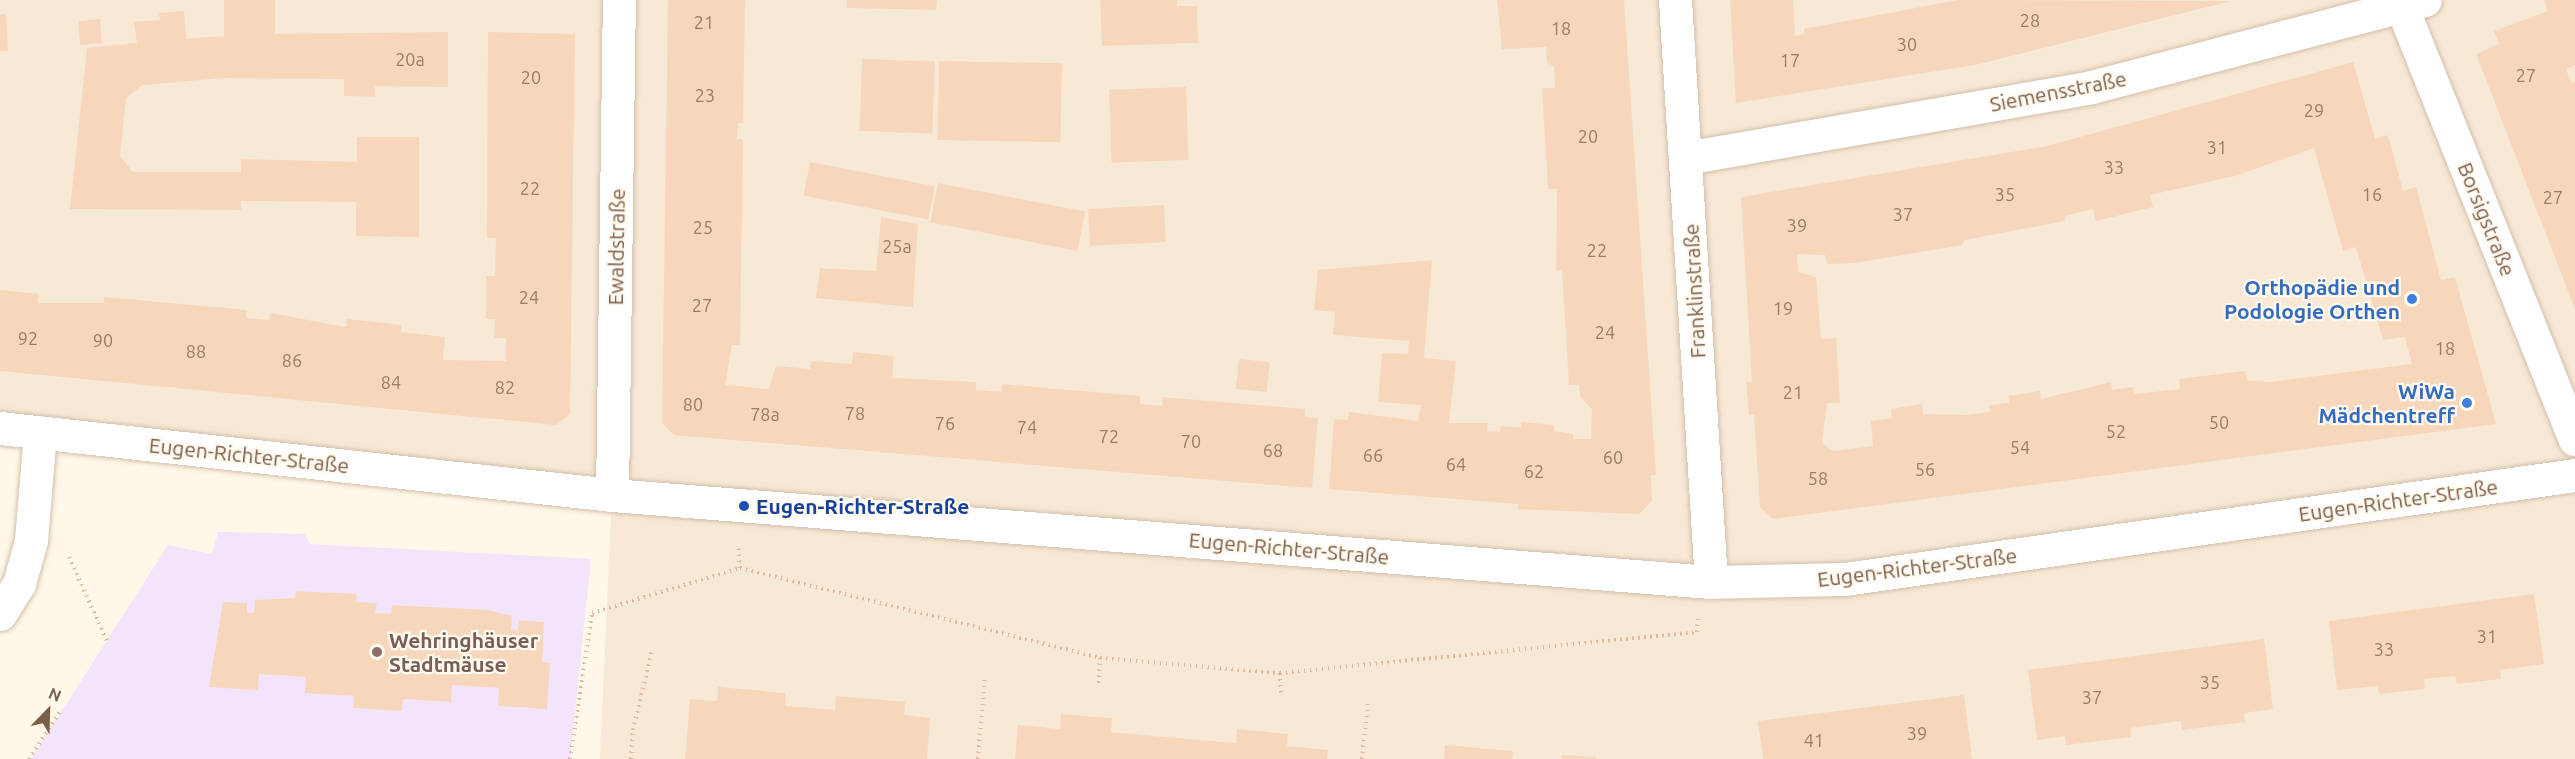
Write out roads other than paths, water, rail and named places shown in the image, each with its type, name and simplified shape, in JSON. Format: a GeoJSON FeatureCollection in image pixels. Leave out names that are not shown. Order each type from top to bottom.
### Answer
{"type":"FeatureCollection","features":[{"type":"Feature","properties":{"kind":"street","name":"Ewaldstraße"},"geometry":{"type":"LineString","coordinates":[[612,495],[619,0]]}},
{"type":"Feature","properties":{"kind":"street","name":"Franklinstraße"},"geometry":{"type":"LineString","coordinates":[[1675,0],[1686,158],[1706,582]]}},
{"type":"Feature","properties":{"kind":"street","name":"Siemensstraße"},"geometry":{"type":"LineString","coordinates":[[1686,158],[2091,87],[2409,3]]}},
{"type":"Feature","properties":{"kind":"street","name":"Borsigstraße"},"geometry":{"type":"LineString","coordinates":[[2409,3],[2575,439]]}},
{"type":"Feature","properties":{"kind":"street","name":"Eugen-Richter-Straße"},"geometry":{"type":"LineString","coordinates":[[0,428],[612,495],[1706,582],[1845,579],[2575,475]]}},
{"type":"Feature","properties":{"kind":"street"},"geometry":{"type":"LineString","coordinates":[[0,614],[19,584],[31,540],[40,432]]}},
{"type":"Feature","properties":{"kind":"place","name":"Orthopädie und Podologie Orthen"},"geometry":{"type":"Point","coordinates":[2412,299]}},
{"type":"Feature","properties":{"kind":"place","name":"WiWa Mädchentreff"},"geometry":{"type":"Point","coordinates":[2467,403]}},
{"type":"Feature","properties":{"kind":"place","name":"Eugen-Richter-Straße"},"geometry":{"type":"Point","coordinates":[744,506]}},
{"type":"Feature","properties":{"kind":"place","name":"Wehringhäuser Stadtmäuse"},"geometry":{"type":"Point","coordinates":[377,652]}}]}
